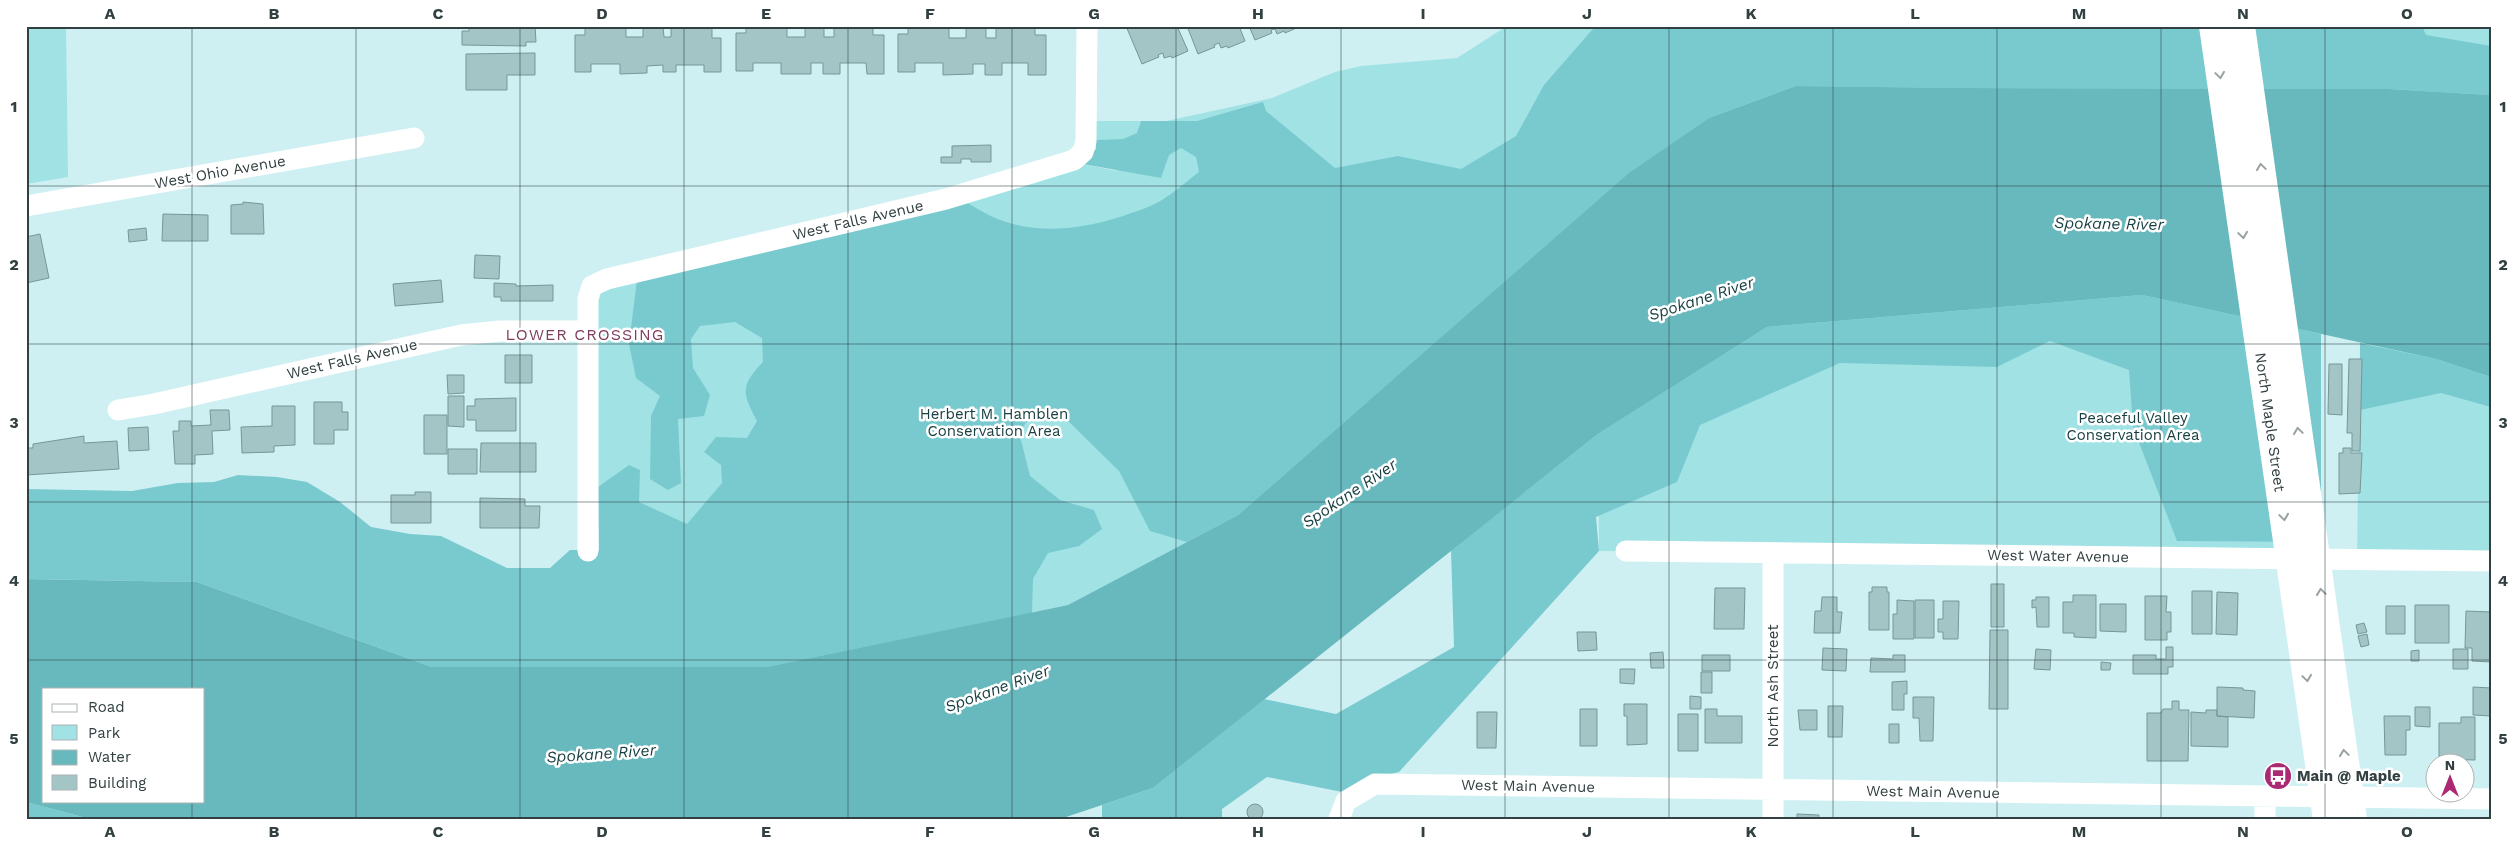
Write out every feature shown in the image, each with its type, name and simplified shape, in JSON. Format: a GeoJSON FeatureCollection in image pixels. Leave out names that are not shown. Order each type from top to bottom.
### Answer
{"type":"FeatureCollection","features":[{"type":"Feature","properties":{"kind":"main road","name":"North Maple Street"},"geometry":{"type":"LineString","coordinates":[[2213,26],[2327,819]]}},
{"type":"Feature","properties":{"kind":"main road","name":"North Maple Street"},"geometry":{"type":"LineString","coordinates":[[2241,26],[2353,819]]}},
{"type":"Feature","properties":{"kind":"street","name":"West Falls Avenue"},"geometry":{"type":"LineString","coordinates":[[118,410],[162,402],[461,335],[500,331],[588,331],[589,294],[592,286],[607,279],[946,199],[1064,165],[1074,160],[1083,152],[1086,141],[1087,26]]}},
{"type":"Feature","properties":{"kind":"street","name":"West Ohio Avenue"},"geometry":{"type":"LineString","coordinates":[[26,206],[414,138]]}},
{"type":"Feature","properties":{"kind":"street"},"geometry":{"type":"LineString","coordinates":[[588,331],[588,551]]}},
{"type":"Feature","properties":{"kind":"street","name":"West Water Avenue"},"geometry":{"type":"LineString","coordinates":[[1626,551],[2491,561]]}},
{"type":"Feature","properties":{"kind":"street","name":"North Ash Street"},"geometry":{"type":"LineString","coordinates":[[1773,553],[1773,819]]}},
{"type":"Feature","properties":{"kind":"street","name":"West Main Avenue"},"geometry":{"type":"LineString","coordinates":[[1339,819],[1346,801],[1375,784],[2491,799]]}},
{"type":"Feature","properties":{"kind":"street"},"geometry":{"type":"LineString","coordinates":[[2265,797],[2265,819]]}},
{"type":"Feature","properties":{"kind":"green space"},"geometry":{"type":"Polygon","coordinates":[[[26,26],[66,26],[68,177],[26,184],[26,26]]]}},
{"type":"Feature","properties":{"kind":"green space","name":"Herbert M. Hamblen Conservation Area"},"geometry":{"type":"Polygon","coordinates":[[[1507,26],[2491,26],[2491,95],[2389,89],[1392,379],[1238,515],[1068,605],[766,667],[609,480],[598,487],[598,296],[600,290],[637,279],[634,305],[1007,222],[984,214],[964,200],[1083,164],[1117,171],[1096,140],[1096,121],[1141,121],[1139,127],[1272,98],[1335,72],[1361,66],[1457,58],[1507,26]]]}},
{"type":"Feature","properties":{"kind":"green space","name":"Herbert M. Hamblen Conservation Area"},"geometry":{"type":"Polygon","coordinates":[[[1599,26],[2422,26],[2426,35],[2491,46],[2491,95],[2389,89],[1796,86],[1709,118],[1629,174],[1238,515],[1187,542],[1150,531],[1119,471],[1062,415],[1029,419],[1019,432],[1030,476],[1060,500],[1094,510],[1102,529],[1079,546],[1048,553],[1033,579],[1032,613],[766,667],[432,667],[197,582],[26,579],[26,489],[132,491],[178,483],[214,482],[238,475],[277,477],[307,482],[340,502],[371,527],[410,534],[441,536],[507,568],[550,568],[570,550],[599,550],[598,487],[629,465],[640,470],[639,502],[687,524],[722,483],[721,465],[704,452],[716,437],[747,438],[757,421],[748,403],[746,390],[750,377],[763,362],[762,338],[735,322],[700,326],[691,339],[693,368],[710,395],[704,416],[678,419],[681,483],[668,490],[650,479],[651,416],[660,396],[636,378],[629,344],[637,279],[964,200],[982,212],[1020,226],[1059,229],[1099,223],[1157,203],[1199,172],[1196,157],[1181,148],[1169,155],[1161,178],[1083,164],[1096,149],[1096,140],[1123,139],[1137,133],[1141,121],[1197,121],[1263,102],[1266,111],[1335,168],[1398,156],[1461,169],[1516,136],[1544,85],[1592,30],[1599,26]]]}},
{"type":"Feature","properties":{"kind":"green space","name":"Peaceful Valley Conservation Area"},"geometry":{"type":"Polygon","coordinates":[[[2142,295],[2321,334],[2321,559],[1599,551],[1598,434],[1767,327],[2142,295]]]}},
{"type":"Feature","properties":{"kind":"green space"},"geometry":{"type":"Polygon","coordinates":[[[2142,295],[2321,334],[2321,542],[2177,541],[2133,427],[2129,370],[2050,341],[1997,367],[1840,363],[1700,425],[1677,482],[1596,517],[1599,551],[1399,772],[1374,778],[1347,793],[1267,777],[1222,809],[1222,819],[1102,819],[1102,805],[1153,788],[1264,699],[1336,714],[1454,647],[1451,550],[1598,434],[1767,327],[2142,295]]]}},
{"type":"Feature","properties":{"kind":"green space"},"geometry":{"type":"Polygon","coordinates":[[[2360,343],[2436,359],[2491,377],[2491,561],[2357,559],[2360,343]]]}},
{"type":"Feature","properties":{"kind":"green space"},"geometry":{"type":"Polygon","coordinates":[[[2360,343],[2436,359],[2491,377],[2491,407],[2441,393],[2360,410],[2360,343]]]}},
{"type":"Feature","properties":{"kind":"green space"},"geometry":{"type":"Polygon","coordinates":[[[26,802],[90,819],[26,819],[26,802]]]}},
{"type":"Feature","properties":{"kind":"water","name":"Spokane River"},"geometry":{"type":"Polygon","coordinates":[[[1796,86],[2389,89],[2491,95],[2491,377],[2436,359],[2142,295],[1767,327],[1598,434],[1153,788],[1060,819],[90,819],[26,802],[26,579],[197,582],[432,667],[766,667],[1068,605],[1238,515],[1629,173],[1709,118],[1796,86]]]}},
{"type":"Feature","properties":{"kind":"building"},"geometry":{"type":"Polygon","coordinates":[[[469,26],[535,26],[536,42],[526,42],[526,46],[462,45],[462,31],[469,31],[469,26]]]}},
{"type":"Feature","properties":{"kind":"building"},"geometry":{"type":"Polygon","coordinates":[[[585,26],[626,26],[626,37],[643,37],[643,26],[663,26],[664,37],[671,37],[671,26],[712,26],[712,38],[721,38],[721,72],[704,72],[704,65],[676,65],[676,72],[663,72],[663,65],[647,66],[647,73],[620,74],[620,64],[591,64],[591,72],[575,72],[575,35],[585,35],[585,26]]]}},
{"type":"Feature","properties":{"kind":"building"},"geometry":{"type":"Polygon","coordinates":[[[746,26],[787,26],[787,37],[805,37],[805,26],[824,26],[824,37],[834,37],[834,26],[873,26],[873,35],[884,35],[884,74],[867,74],[866,63],[840,63],[840,74],[823,74],[823,63],[811,63],[811,74],[781,74],[781,63],[753,63],[753,71],[736,71],[736,33],[746,33],[746,26]]]}},
{"type":"Feature","properties":{"kind":"building"},"geometry":{"type":"Polygon","coordinates":[[[908,26],[949,26],[949,38],[966,38],[966,26],[986,26],[986,38],[996,38],[996,26],[1035,26],[1035,35],[1046,35],[1046,75],[1028,75],[1028,63],[1002,63],[1002,75],[985,75],[985,64],[973,64],[973,74],[943,75],[943,63],[915,63],[915,72],[898,72],[898,34],[908,34],[908,26]]]}},
{"type":"Feature","properties":{"kind":"building"},"geometry":{"type":"Polygon","coordinates":[[[1126,26],[1177,26],[1188,51],[1172,58],[1171,56],[1164,58],[1163,53],[1158,55],[1159,57],[1142,64],[1126,26]]]}},
{"type":"Feature","properties":{"kind":"building"},"geometry":{"type":"Polygon","coordinates":[[[1187,26],[1239,26],[1245,41],[1228,48],[1227,46],[1221,48],[1219,43],[1214,45],[1215,47],[1198,54],[1187,26]]]}},
{"type":"Feature","properties":{"kind":"building"},"geometry":{"type":"Polygon","coordinates":[[[1249,26],[1301,26],[1285,33],[1284,31],[1277,34],[1275,29],[1271,30],[1272,33],[1255,40],[1249,26]]]}},
{"type":"Feature","properties":{"kind":"building"},"geometry":{"type":"Polygon","coordinates":[[[535,53],[535,75],[507,75],[507,90],[466,90],[466,54],[535,53]]]}},
{"type":"Feature","properties":{"kind":"building"},"geometry":{"type":"Polygon","coordinates":[[[991,145],[991,162],[971,162],[971,159],[961,159],[961,163],[941,163],[941,157],[952,157],[952,146],[991,145]]]}},
{"type":"Feature","properties":{"kind":"building"},"geometry":{"type":"Polygon","coordinates":[[[243,202],[263,204],[264,234],[231,234],[231,205],[243,204],[243,202]]]}},
{"type":"Feature","properties":{"kind":"building"},"geometry":{"type":"Polygon","coordinates":[[[163,214],[208,215],[208,241],[162,241],[163,214]]]}},
{"type":"Feature","properties":{"kind":"building"},"geometry":{"type":"Polygon","coordinates":[[[146,228],[147,240],[129,242],[128,230],[146,228]]]}},
{"type":"Feature","properties":{"kind":"building"},"geometry":{"type":"Polygon","coordinates":[[[40,234],[49,278],[26,283],[26,237],[40,234]]]}},
{"type":"Feature","properties":{"kind":"building"},"geometry":{"type":"Polygon","coordinates":[[[475,255],[500,256],[499,279],[474,278],[475,255]]]}},
{"type":"Feature","properties":{"kind":"building"},"geometry":{"type":"Polygon","coordinates":[[[441,280],[443,302],[395,306],[393,284],[441,280]]]}},
{"type":"Feature","properties":{"kind":"building"},"geometry":{"type":"Polygon","coordinates":[[[494,283],[516,284],[516,286],[553,285],[553,301],[501,301],[501,297],[494,297],[494,283]]]}},
{"type":"Feature","properties":{"kind":"building"},"geometry":{"type":"Polygon","coordinates":[[[505,355],[532,355],[532,383],[505,383],[505,355]]]}},
{"type":"Feature","properties":{"kind":"building"},"geometry":{"type":"Polygon","coordinates":[[[2349,359],[2362,359],[2360,451],[2352,451],[2352,433],[2347,433],[2349,359]]]}},
{"type":"Feature","properties":{"kind":"building"},"geometry":{"type":"Polygon","coordinates":[[[2329,364],[2342,364],[2342,415],[2328,414],[2329,364]]]}},
{"type":"Feature","properties":{"kind":"building"},"geometry":{"type":"Polygon","coordinates":[[[447,375],[464,375],[464,393],[448,394],[447,375]]]}},
{"type":"Feature","properties":{"kind":"building"},"geometry":{"type":"Polygon","coordinates":[[[448,396],[464,396],[464,427],[448,426],[448,396]]]}},
{"type":"Feature","properties":{"kind":"building"},"geometry":{"type":"Polygon","coordinates":[[[516,398],[516,431],[476,431],[476,420],[467,420],[467,406],[475,406],[475,399],[516,398]]]}},
{"type":"Feature","properties":{"kind":"building"},"geometry":{"type":"Polygon","coordinates":[[[314,402],[342,402],[342,412],[348,412],[348,430],[334,430],[334,444],[314,444],[314,402]]]}},
{"type":"Feature","properties":{"kind":"building"},"geometry":{"type":"Polygon","coordinates":[[[272,406],[295,406],[295,445],[274,446],[274,452],[242,453],[241,427],[272,426],[272,406]]]}},
{"type":"Feature","properties":{"kind":"building"},"geometry":{"type":"Polygon","coordinates":[[[210,410],[229,410],[230,430],[212,431],[213,454],[195,455],[195,464],[175,464],[173,431],[179,431],[179,421],[191,421],[191,426],[211,425],[210,410]]]}},
{"type":"Feature","properties":{"kind":"building"},"geometry":{"type":"Polygon","coordinates":[[[424,415],[447,415],[447,454],[424,454],[424,415]]]}},
{"type":"Feature","properties":{"kind":"building"},"geometry":{"type":"Polygon","coordinates":[[[148,427],[149,450],[129,451],[128,428],[148,427]]]}},
{"type":"Feature","properties":{"kind":"building"},"geometry":{"type":"Polygon","coordinates":[[[84,436],[84,443],[117,441],[119,469],[26,475],[26,448],[33,448],[33,444],[84,436]]]}},
{"type":"Feature","properties":{"kind":"building"},"geometry":{"type":"Polygon","coordinates":[[[481,443],[536,443],[536,472],[480,472],[481,443]]]}},
{"type":"Feature","properties":{"kind":"building"},"geometry":{"type":"Polygon","coordinates":[[[2343,448],[2351,448],[2351,453],[2362,453],[2360,493],[2339,494],[2339,453],[2343,453],[2343,448]]]}},
{"type":"Feature","properties":{"kind":"building"},"geometry":{"type":"Polygon","coordinates":[[[448,449],[477,449],[477,474],[448,474],[448,449]]]}},
{"type":"Feature","properties":{"kind":"building"},"geometry":{"type":"Polygon","coordinates":[[[415,492],[431,492],[431,523],[391,523],[391,495],[415,495],[415,492]]]}},
{"type":"Feature","properties":{"kind":"building"},"geometry":{"type":"Polygon","coordinates":[[[480,498],[525,499],[525,506],[540,506],[539,528],[480,528],[480,498]]]}},
{"type":"Feature","properties":{"kind":"building"},"geometry":{"type":"Polygon","coordinates":[[[1991,584],[2004,584],[2004,627],[1991,627],[1991,584]]]}},
{"type":"Feature","properties":{"kind":"building"},"geometry":{"type":"Polygon","coordinates":[[[1872,587],[1887,587],[1887,592],[1889,592],[1889,630],[1869,630],[1869,592],[1872,592],[1872,587]]]}},
{"type":"Feature","properties":{"kind":"building"},"geometry":{"type":"Polygon","coordinates":[[[1715,588],[1745,588],[1744,629],[1714,629],[1715,588]]]}},
{"type":"Feature","properties":{"kind":"building"},"geometry":{"type":"Polygon","coordinates":[[[2192,591],[2212,591],[2212,634],[2192,634],[2192,591]]]}},
{"type":"Feature","properties":{"kind":"building"},"geometry":{"type":"Polygon","coordinates":[[[2217,592],[2238,593],[2237,635],[2216,634],[2217,592]]]}},
{"type":"Feature","properties":{"kind":"building"},"geometry":{"type":"Polygon","coordinates":[[[2073,595],[2096,595],[2096,638],[2074,637],[2074,633],[2063,633],[2063,602],[2073,602],[2073,595]]]}},
{"type":"Feature","properties":{"kind":"building"},"geometry":{"type":"Polygon","coordinates":[[[2145,596],[2167,596],[2166,612],[2171,612],[2171,632],[2167,632],[2167,640],[2145,640],[2145,596]]]}},
{"type":"Feature","properties":{"kind":"building"},"geometry":{"type":"Polygon","coordinates":[[[1822,597],[1837,597],[1837,612],[1842,612],[1840,633],[1814,633],[1815,611],[1821,611],[1822,597]]]}},
{"type":"Feature","properties":{"kind":"building"},"geometry":{"type":"Polygon","coordinates":[[[2036,597],[2049,597],[2049,627],[2037,627],[2036,607],[2032,608],[2032,600],[2036,600],[2036,597]]]}},
{"type":"Feature","properties":{"kind":"building"},"geometry":{"type":"Polygon","coordinates":[[[1897,600],[1914,601],[1914,639],[1893,639],[1893,614],[1897,614],[1897,600]]]}},
{"type":"Feature","properties":{"kind":"building"},"geometry":{"type":"Polygon","coordinates":[[[1915,600],[1934,600],[1934,638],[1915,638],[1915,600]]]}},
{"type":"Feature","properties":{"kind":"building"},"geometry":{"type":"Polygon","coordinates":[[[1943,601],[1959,601],[1958,639],[1943,639],[1943,632],[1938,632],[1938,619],[1943,619],[1943,601]]]}},
{"type":"Feature","properties":{"kind":"building"},"geometry":{"type":"Polygon","coordinates":[[[2100,604],[2126,604],[2126,632],[2100,631],[2100,604]]]}},
{"type":"Feature","properties":{"kind":"building"},"geometry":{"type":"Polygon","coordinates":[[[2415,605],[2449,605],[2449,643],[2415,643],[2415,605]]]}},
{"type":"Feature","properties":{"kind":"building"},"geometry":{"type":"Polygon","coordinates":[[[2386,606],[2405,606],[2405,634],[2386,634],[2386,606]]]}},
{"type":"Feature","properties":{"kind":"building"},"geometry":{"type":"Polygon","coordinates":[[[2466,611],[2491,612],[2491,662],[2472,661],[2472,648],[2465,648],[2466,611]]]}},
{"type":"Feature","properties":{"kind":"building"},"geometry":{"type":"Polygon","coordinates":[[[2364,623],[2367,632],[2358,634],[2356,625],[2364,623]]]}},
{"type":"Feature","properties":{"kind":"building"},"geometry":{"type":"Polygon","coordinates":[[[1990,630],[2008,630],[2008,709],[1989,709],[1990,630]]]}},
{"type":"Feature","properties":{"kind":"building"},"geometry":{"type":"Polygon","coordinates":[[[1577,632],[1596,632],[1597,650],[1578,651],[1577,632]]]}},
{"type":"Feature","properties":{"kind":"building"},"geometry":{"type":"Polygon","coordinates":[[[2367,634],[2369,645],[2361,647],[2358,636],[2367,634]]]}},
{"type":"Feature","properties":{"kind":"building"},"geometry":{"type":"Polygon","coordinates":[[[2166,647],[2173,647],[2173,667],[2168,667],[2168,674],[2133,674],[2133,655],[2156,655],[2156,659],[2166,659],[2166,647]]]}},
{"type":"Feature","properties":{"kind":"building"},"geometry":{"type":"Polygon","coordinates":[[[1823,648],[1847,649],[1846,671],[1822,670],[1823,648]]]}},
{"type":"Feature","properties":{"kind":"building"},"geometry":{"type":"Polygon","coordinates":[[[2036,649],[2051,650],[2050,670],[2034,669],[2036,649]]]}},
{"type":"Feature","properties":{"kind":"building"},"geometry":{"type":"Polygon","coordinates":[[[2453,649],[2468,649],[2468,669],[2453,669],[2453,649]]]}},
{"type":"Feature","properties":{"kind":"building"},"geometry":{"type":"Polygon","coordinates":[[[2419,650],[2419,661],[2411,661],[2411,651],[2419,650]]]}},
{"type":"Feature","properties":{"kind":"building"},"geometry":{"type":"Polygon","coordinates":[[[1663,652],[1664,668],[1651,668],[1650,653],[1663,652]]]}},
{"type":"Feature","properties":{"kind":"building"},"geometry":{"type":"Polygon","coordinates":[[[1702,655],[1730,655],[1730,671],[1702,671],[1702,655]]]}},
{"type":"Feature","properties":{"kind":"building"},"geometry":{"type":"Polygon","coordinates":[[[1893,655],[1905,655],[1905,672],[1870,672],[1871,658],[1893,659],[1893,655]]]}},
{"type":"Feature","properties":{"kind":"building"},"geometry":{"type":"Polygon","coordinates":[[[2101,662],[2111,663],[2110,670],[2101,670],[2101,662]]]}},
{"type":"Feature","properties":{"kind":"building"},"geometry":{"type":"Polygon","coordinates":[[[1620,669],[1635,669],[1634,684],[1620,683],[1620,669]]]}},
{"type":"Feature","properties":{"kind":"building"},"geometry":{"type":"Polygon","coordinates":[[[1701,672],[1712,672],[1712,693],[1701,693],[1701,672]]]}},
{"type":"Feature","properties":{"kind":"building"},"geometry":{"type":"Polygon","coordinates":[[[1907,681],[1907,694],[1904,694],[1904,710],[1892,710],[1892,682],[1907,681]]]}},
{"type":"Feature","properties":{"kind":"building"},"geometry":{"type":"Polygon","coordinates":[[[2217,687],[2243,688],[2243,690],[2255,691],[2254,718],[2217,716],[2217,687]]]}},
{"type":"Feature","properties":{"kind":"building"},"geometry":{"type":"Polygon","coordinates":[[[2473,687],[2491,688],[2491,716],[2473,715],[2473,687]]]}},
{"type":"Feature","properties":{"kind":"building"},"geometry":{"type":"Polygon","coordinates":[[[1690,696],[1701,697],[1701,709],[1690,709],[1690,696]]]}},
{"type":"Feature","properties":{"kind":"building"},"geometry":{"type":"Polygon","coordinates":[[[1913,697],[1934,697],[1933,741],[1920,741],[1919,718],[1913,718],[1913,697]]]}},
{"type":"Feature","properties":{"kind":"building"},"geometry":{"type":"Polygon","coordinates":[[[2172,701],[2179,701],[2179,710],[2189,710],[2188,761],[2147,761],[2147,713],[2161,713],[2163,709],[2172,709],[2172,701]]]}},
{"type":"Feature","properties":{"kind":"building"},"geometry":{"type":"Polygon","coordinates":[[[1624,704],[1647,704],[1647,744],[1627,745],[1627,716],[1624,716],[1624,704]]]}},
{"type":"Feature","properties":{"kind":"building"},"geometry":{"type":"Polygon","coordinates":[[[1828,706],[1843,706],[1842,737],[1828,737],[1828,706]]]}},
{"type":"Feature","properties":{"kind":"building"},"geometry":{"type":"Polygon","coordinates":[[[2415,707],[2430,707],[2430,727],[2415,726],[2415,707]]]}},
{"type":"Feature","properties":{"kind":"building"},"geometry":{"type":"Polygon","coordinates":[[[1580,709],[1597,709],[1597,746],[1580,746],[1580,709]]]}},
{"type":"Feature","properties":{"kind":"building"},"geometry":{"type":"Polygon","coordinates":[[[1705,709],[1717,709],[1717,716],[1742,716],[1742,743],[1705,743],[1705,709]]]}},
{"type":"Feature","properties":{"kind":"building"},"geometry":{"type":"Polygon","coordinates":[[[1798,710],[1817,710],[1817,730],[1800,730],[1798,710]]]}},
{"type":"Feature","properties":{"kind":"building"},"geometry":{"type":"Polygon","coordinates":[[[2206,710],[2217,710],[2217,716],[2228,717],[2228,747],[2191,746],[2191,712],[2206,713],[2206,710]]]}},
{"type":"Feature","properties":{"kind":"building"},"geometry":{"type":"Polygon","coordinates":[[[1477,712],[1497,712],[1496,748],[1477,748],[1477,712]]]}},
{"type":"Feature","properties":{"kind":"building"},"geometry":{"type":"Polygon","coordinates":[[[1678,714],[1698,714],[1698,751],[1678,751],[1678,714]]]}},
{"type":"Feature","properties":{"kind":"building"},"geometry":{"type":"Polygon","coordinates":[[[2384,716],[2410,716],[2410,730],[2406,730],[2406,755],[2385,755],[2384,716]]]}},
{"type":"Feature","properties":{"kind":"building"},"geometry":{"type":"Polygon","coordinates":[[[2461,717],[2475,717],[2475,760],[2474,752],[2439,752],[2439,723],[2461,723],[2461,717]]]}},
{"type":"Feature","properties":{"kind":"building"},"geometry":{"type":"Polygon","coordinates":[[[1889,724],[1899,724],[1899,743],[1889,743],[1889,724]]]}},
{"type":"Feature","properties":{"kind":"building"},"geometry":{"type":"Polygon","coordinates":[[[1255,804],[1263,812],[1255,820],[1247,812],[1255,804]]]}},
{"type":"Feature","properties":{"kind":"building"},"geometry":{"type":"Polygon","coordinates":[[[1797,814],[1819,815],[1819,819],[1797,819],[1797,814]]]}},
{"type":"Feature","properties":{"kind":"place","name":"Main @ Maple"},"geometry":{"type":"Point","coordinates":[2278,776]}},
{"type":"Feature","properties":{"kind":"district","name":"LOWER CROSSING"},"geometry":{"type":"Point","coordinates":[585,334]}}]}
